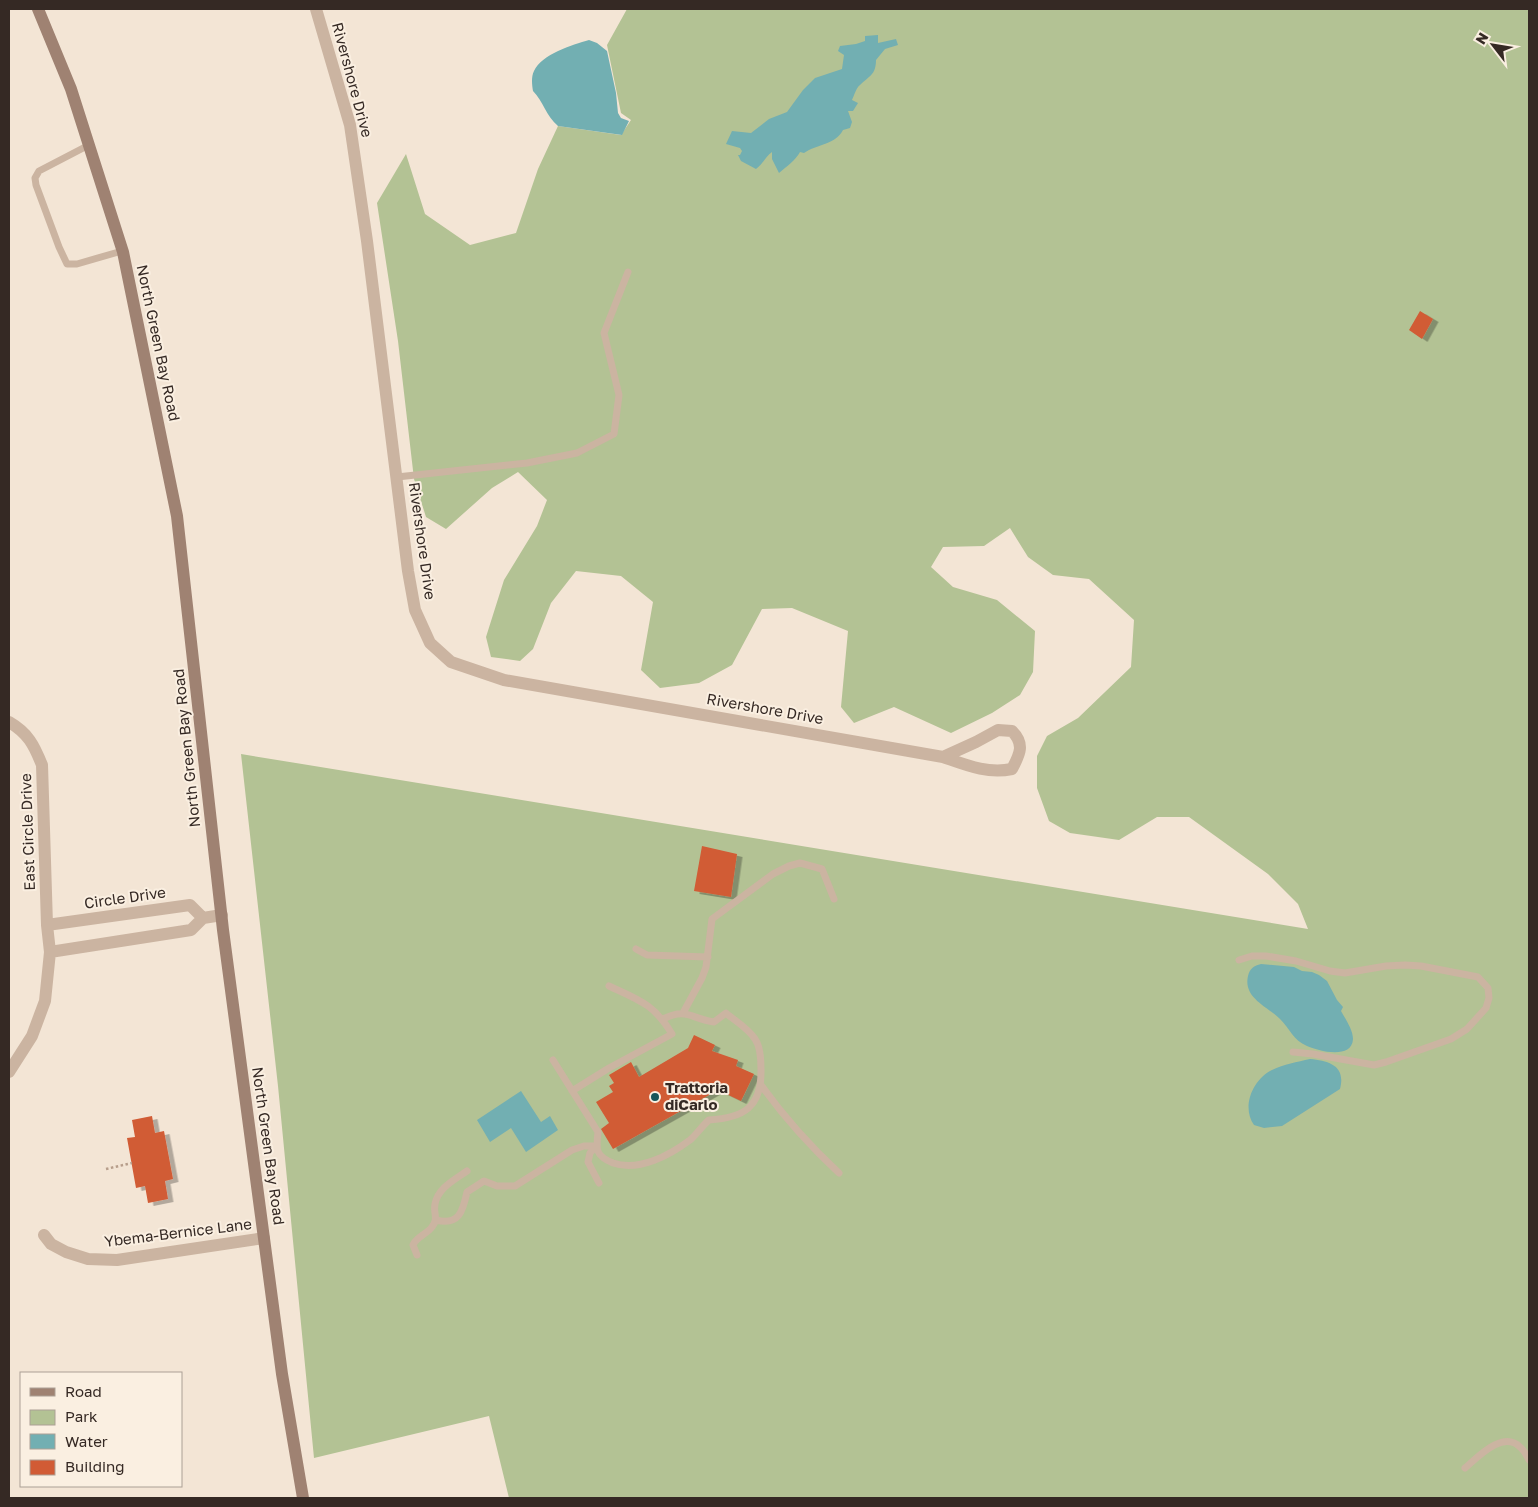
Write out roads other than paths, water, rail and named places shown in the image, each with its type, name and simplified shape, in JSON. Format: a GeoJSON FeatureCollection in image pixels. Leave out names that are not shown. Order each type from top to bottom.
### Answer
{"type":"FeatureCollection","features":[{"type":"Feature","properties":{"kind":"street","name":"North Green Bay Road"},"geometry":{"type":"LineString","coordinates":[[38,9],[71,90],[122,251],[177,516],[222,915],[282,1374],[304,1498]]}},
{"type":"Feature","properties":{"kind":"street","name":"Rivershore Drive"},"geometry":{"type":"LineString","coordinates":[[316,9],[350,125],[367,242],[414,610],[430,643],[451,662],[504,680],[943,757],[977,769],[999,772],[1012,769],[1020,753],[1018,738],[1012,731],[998,730],[943,757]]}},
{"type":"Feature","properties":{"kind":"street","name":"East Circle Drive"},"geometry":{"type":"LineString","coordinates":[[9,722],[19,728],[34,744],[42,765],[47,925],[50,952],[45,1001],[32,1036],[9,1072]]}},
{"type":"Feature","properties":{"kind":"street","name":"Circle Drive"},"geometry":{"type":"LineString","coordinates":[[47,925],[190,905],[203,918]]}},
{"type":"Feature","properties":{"kind":"street"},"geometry":{"type":"LineString","coordinates":[[50,952],[191,930],[203,918],[222,915]]}},
{"type":"Feature","properties":{"kind":"street","name":"Ybema-Bernice Lane"},"geometry":{"type":"LineString","coordinates":[[44,1235],[51,1244],[66,1252],[88,1259],[117,1260],[264,1238]]}},
{"type":"Feature","properties":{"kind":"lane"},"geometry":{"type":"LineString","coordinates":[[89,145],[39,171],[35,178],[36,185],[66,264],[77,264],[122,251]]}},
{"type":"Feature","properties":{"kind":"lane"},"geometry":{"type":"LineString","coordinates":[[397,477],[535,461],[577,452],[614,434],[619,395],[604,333],[628,272]]}},
{"type":"Feature","properties":{"kind":"lane"},"geometry":{"type":"LineString","coordinates":[[682,1013],[702,978],[708,957],[712,919],[773,874],[800,863],[822,869],[834,899]]}},
{"type":"Feature","properties":{"kind":"lane"},"geometry":{"type":"LineString","coordinates":[[636,949],[647,955],[708,957]]}},
{"type":"Feature","properties":{"kind":"lane"},"geometry":{"type":"LineString","coordinates":[[1240,960],[1252,956],[1266,956],[1296,960],[1330,972],[1345,973],[1386,966],[1420,966],[1478,977],[1488,988],[1489,998],[1486,1008],[1467,1029],[1451,1039],[1386,1062],[1374,1065],[1293,1052]]}},
{"type":"Feature","properties":{"kind":"lane"},"geometry":{"type":"LineString","coordinates":[[572,1091],[609,1068],[672,1034],[655,1010],[609,986]]}},
{"type":"Feature","properties":{"kind":"lane"},"geometry":{"type":"LineString","coordinates":[[553,1060],[598,1132],[596,1146],[598,1153],[606,1160],[618,1164],[644,1164],[660,1158],[691,1139],[709,1120],[740,1115],[752,1104],[762,1085],[761,1062],[756,1040],[749,1031],[726,1014],[714,1022],[682,1013],[663,1019]]}},
{"type":"Feature","properties":{"kind":"lane"},"geometry":{"type":"LineString","coordinates":[[762,1085],[775,1104],[817,1153],[839,1173]]}},
{"type":"Feature","properties":{"kind":"lane"},"geometry":{"type":"LineString","coordinates":[[436,1220],[449,1222],[455,1219],[465,1206],[468,1192],[484,1182],[497,1186],[515,1186],[572,1150],[584,1146],[596,1146]]}},
{"type":"Feature","properties":{"kind":"lane"},"geometry":{"type":"LineString","coordinates":[[596,1146],[590,1153],[588,1162],[599,1183]]}},
{"type":"Feature","properties":{"kind":"lane"},"geometry":{"type":"LineString","coordinates":[[417,1255],[413,1245],[414,1242],[431,1228],[436,1220],[435,1205],[440,1193],[467,1171]]}},
{"type":"Feature","properties":{"kind":"lane"},"geometry":{"type":"LineString","coordinates":[[1466,1468],[1495,1445],[1505,1441],[1514,1442],[1521,1447],[1529,1460]]}},
{"type":"Feature","properties":{"kind":"water"},"geometry":{"type":"Polygon","coordinates":[[[878,35],[878,43],[896,39],[898,45],[885,49],[876,60],[875,69],[856,90],[852,100],[858,103],[853,111],[848,111],[852,122],[850,128],[843,130],[835,139],[804,153],[800,152],[779,173],[772,159],[772,152],[756,169],[741,161],[738,155],[742,151],[740,148],[726,144],[732,131],[751,133],[769,119],[787,112],[803,90],[815,78],[842,69],[844,55],[838,51],[840,46],[865,41],[865,36],[878,35]]]}},
{"type":"Feature","properties":{"kind":"water"},"geometry":{"type":"Polygon","coordinates":[[[589,40],[597,43],[607,51],[616,93],[618,113],[621,118],[629,121],[622,135],[558,126],[550,118],[533,91],[533,73],[538,65],[558,51],[589,40]]]}},
{"type":"Feature","properties":{"kind":"water"},"geometry":{"type":"Polygon","coordinates":[[[1261,964],[1294,967],[1302,971],[1312,972],[1327,981],[1343,1007],[1341,1011],[1353,1036],[1351,1046],[1341,1052],[1326,1052],[1298,1041],[1280,1019],[1257,1001],[1249,990],[1247,984],[1249,973],[1253,968],[1261,964]]]}},
{"type":"Feature","properties":{"kind":"water"},"geometry":{"type":"Polygon","coordinates":[[[1310,1059],[1324,1061],[1335,1066],[1341,1075],[1340,1089],[1282,1126],[1264,1128],[1254,1125],[1250,1118],[1249,1102],[1259,1080],[1272,1070],[1310,1059]]]}},
{"type":"Feature","properties":{"kind":"water"},"geometry":{"type":"Polygon","coordinates":[[[521,1091],[541,1122],[550,1116],[558,1130],[526,1152],[511,1128],[490,1142],[477,1120],[521,1091]]]}},
{"type":"Feature","properties":{"kind":"place","name":"Trattoria diCarlo"},"geometry":{"type":"Point","coordinates":[655,1097]}}]}
